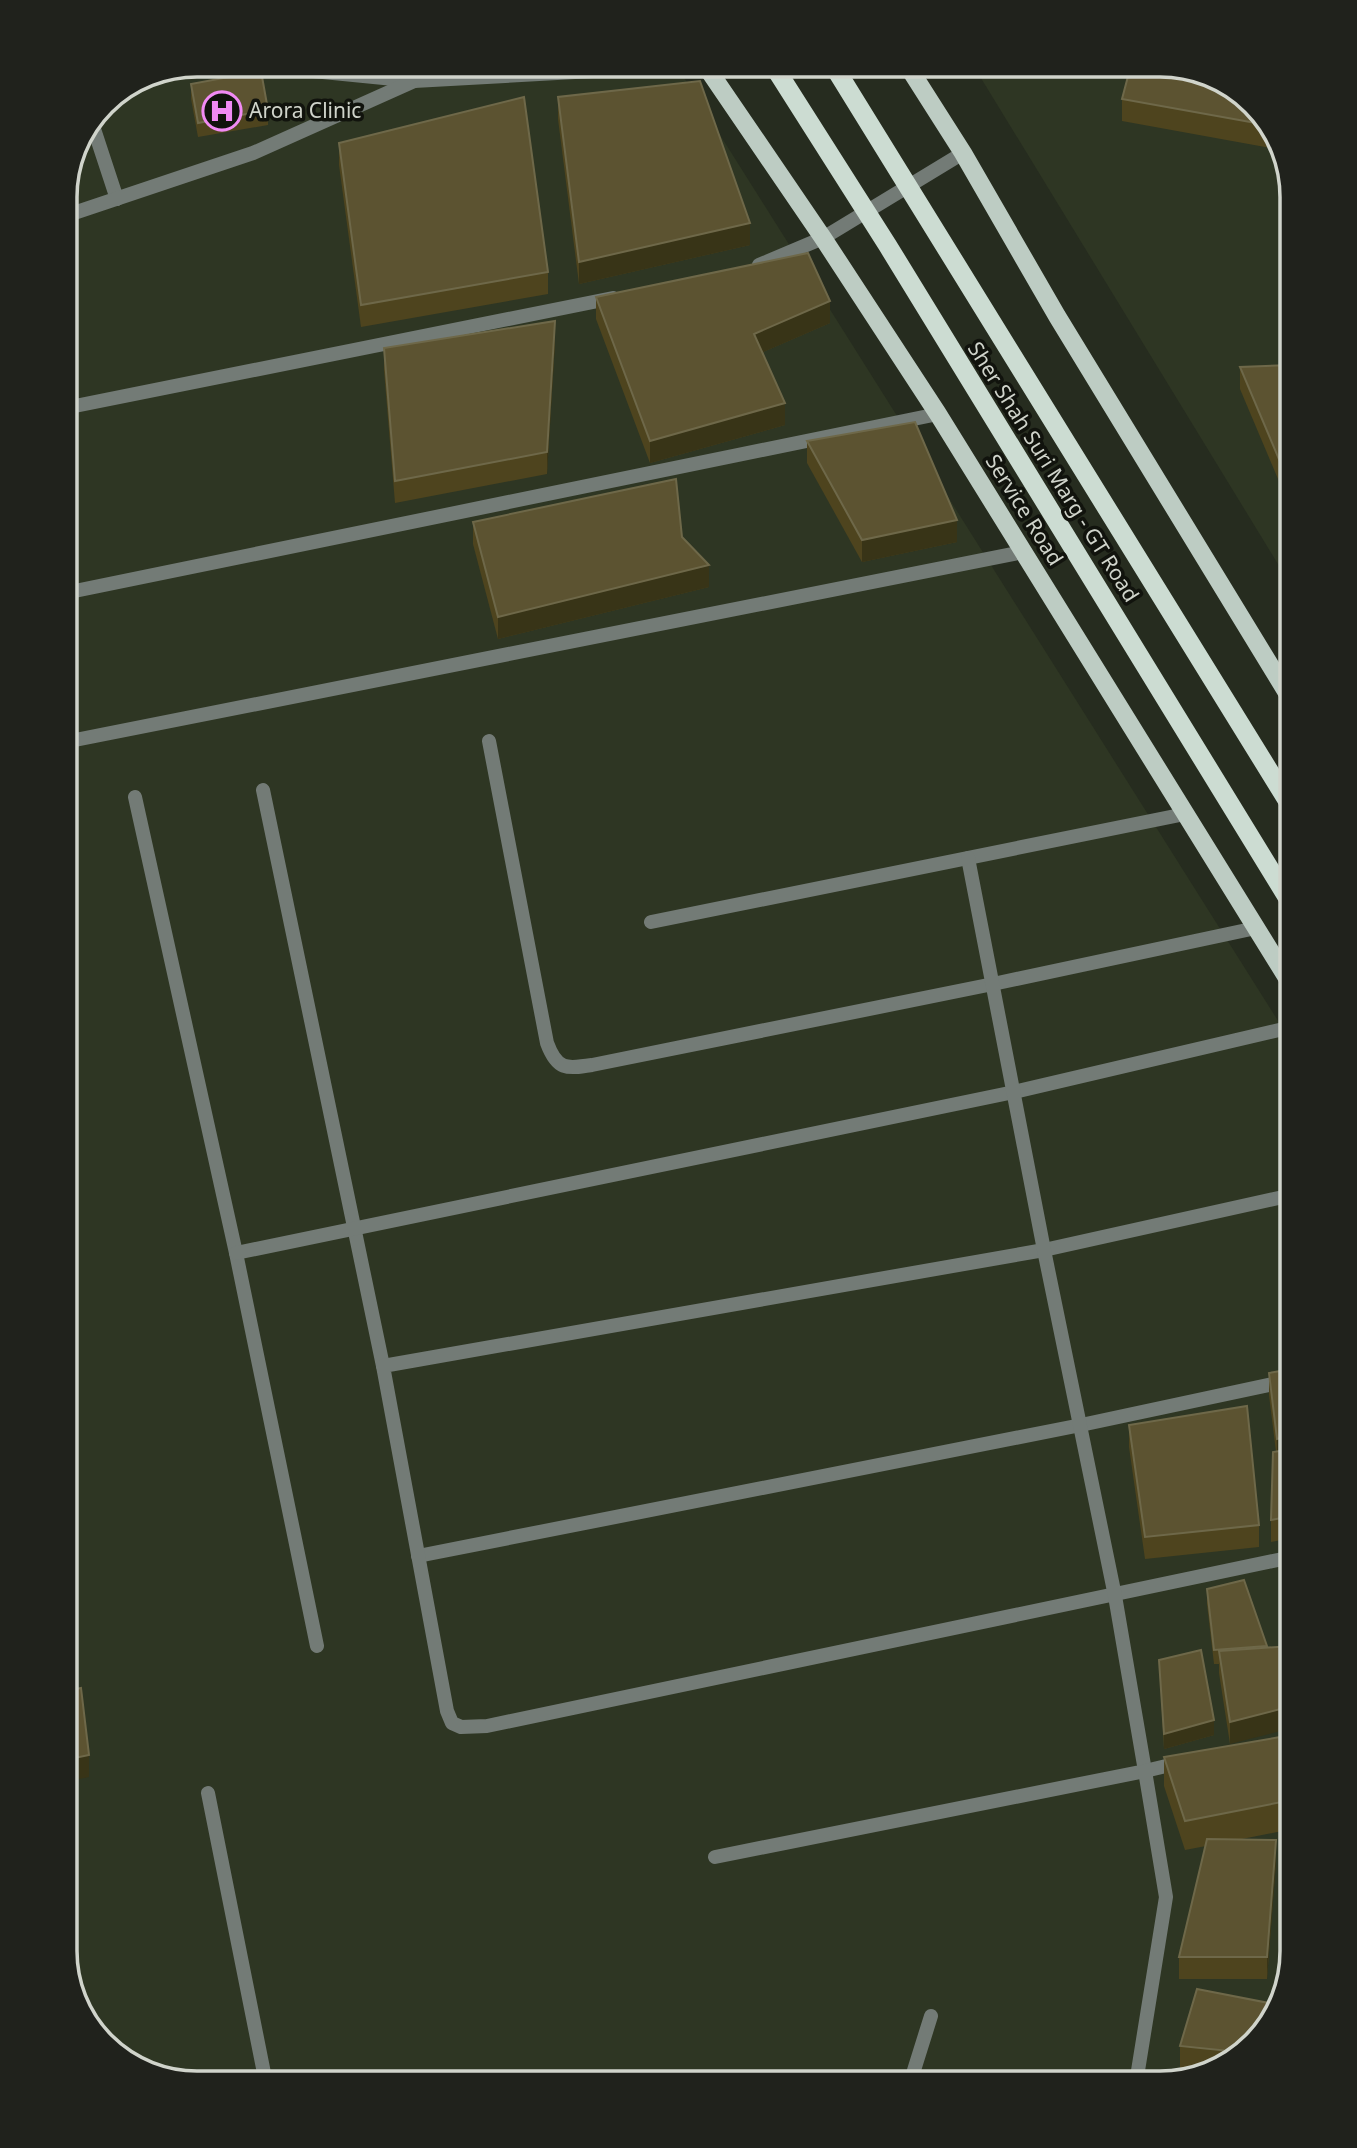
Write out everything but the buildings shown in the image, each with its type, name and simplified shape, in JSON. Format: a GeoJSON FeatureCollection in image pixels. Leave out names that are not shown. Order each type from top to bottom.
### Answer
{"type":"FeatureCollection","features":[{"type":"Feature","properties":{"kind":"highway","name":"Sher Shah Suri Marg - GT Road"},"geometry":{"type":"LineString","coordinates":[[782,77],[1280,885]]}},
{"type":"Feature","properties":{"kind":"highway","name":"Sher Shah Suri Marg - GT Road"},"geometry":{"type":"LineString","coordinates":[[841,77],[1280,789]]}},
{"type":"Feature","properties":{"kind":"main road","name":"Service Road"},"geometry":{"type":"LineString","coordinates":[[711,77],[823,238],[937,414],[1280,967]]}},
{"type":"Feature","properties":{"kind":"main road"},"geometry":{"type":"LineString","coordinates":[[914,77],[1280,681]]}},
{"type":"Feature","properties":{"kind":"street"},"geometry":{"type":"LineString","coordinates":[[382,77],[414,80],[472,77]]}},
{"type":"Feature","properties":{"kind":"street"},"geometry":{"type":"LineString","coordinates":[[77,212],[253,153],[414,80]]}},
{"type":"Feature","properties":{"kind":"street"},"geometry":{"type":"LineString","coordinates":[[96,134],[117,199]]}},
{"type":"Feature","properties":{"kind":"street"},"geometry":{"type":"LineString","coordinates":[[750,268],[823,238],[962,153]]}},
{"type":"Feature","properties":{"kind":"street"},"geometry":{"type":"LineString","coordinates":[[77,406],[631,294]]}},
{"type":"Feature","properties":{"kind":"street"},"geometry":{"type":"LineString","coordinates":[[77,591],[937,414]]}},
{"type":"Feature","properties":{"kind":"street"},"geometry":{"type":"LineString","coordinates":[[77,740],[1023,552]]}},
{"type":"Feature","properties":{"kind":"street"},"geometry":{"type":"LineString","coordinates":[[489,741],[547,1043],[556,1062],[563,1066],[583,1066],[1256,928]]}},
{"type":"Feature","properties":{"kind":"street"},"geometry":{"type":"LineString","coordinates":[[263,790],[383,1366],[447,1711],[452,1723],[461,1727],[487,1726],[1280,1560]]}},
{"type":"Feature","properties":{"kind":"street"},"geometry":{"type":"LineString","coordinates":[[135,797],[236,1254],[317,1646]]}},
{"type":"Feature","properties":{"kind":"street"},"geometry":{"type":"LineString","coordinates":[[651,922],[1185,814]]}},
{"type":"Feature","properties":{"kind":"street"},"geometry":{"type":"LineString","coordinates":[[968,858],[1044,1250],[1115,1595],[1166,1897],[1138,2071]]}},
{"type":"Feature","properties":{"kind":"street"},"geometry":{"type":"LineString","coordinates":[[236,1254],[1014,1092],[1280,1030]]}},
{"type":"Feature","properties":{"kind":"street"},"geometry":{"type":"LineString","coordinates":[[383,1366],[1044,1250],[1280,1198]]}},
{"type":"Feature","properties":{"kind":"street"},"geometry":{"type":"LineString","coordinates":[[418,1556],[1081,1425],[1280,1383]]}},
{"type":"Feature","properties":{"kind":"street"},"geometry":{"type":"LineString","coordinates":[[715,1857],[1198,1759]]}},
{"type":"Feature","properties":{"kind":"street"},"geometry":{"type":"LineString","coordinates":[[208,1793],[264,2071]]}},
{"type":"Feature","properties":{"kind":"street"},"geometry":{"type":"LineString","coordinates":[[914,2071],[931,2016]]}},
{"type":"Feature","properties":{"kind":"shaded area"},"geometry":{"type":"Polygon","coordinates":[[[684,77],[1280,1024],[1280,1951],[1274,1989],[1260,2018],[1227,2051],[1198,2065],[1160,2071],[174,2069],[144,2059],[130,2051],[97,2018],[83,1989],[77,1951],[77,189],[81,166],[89,144],[102,124],[118,107],[151,86],[174,79],[684,77]]]}},
{"type":"Feature","properties":{"kind":"shaded area"},"geometry":{"type":"Polygon","coordinates":[[[980,77],[1183,79],[1194,82],[1252,121],[1260,130],[1276,166],[1280,197],[1280,567],[980,77]]]}},
{"type":"Feature","properties":{"kind":"place","name":"Arora Clinic"},"geometry":{"type":"Point","coordinates":[222,111]}}]}
